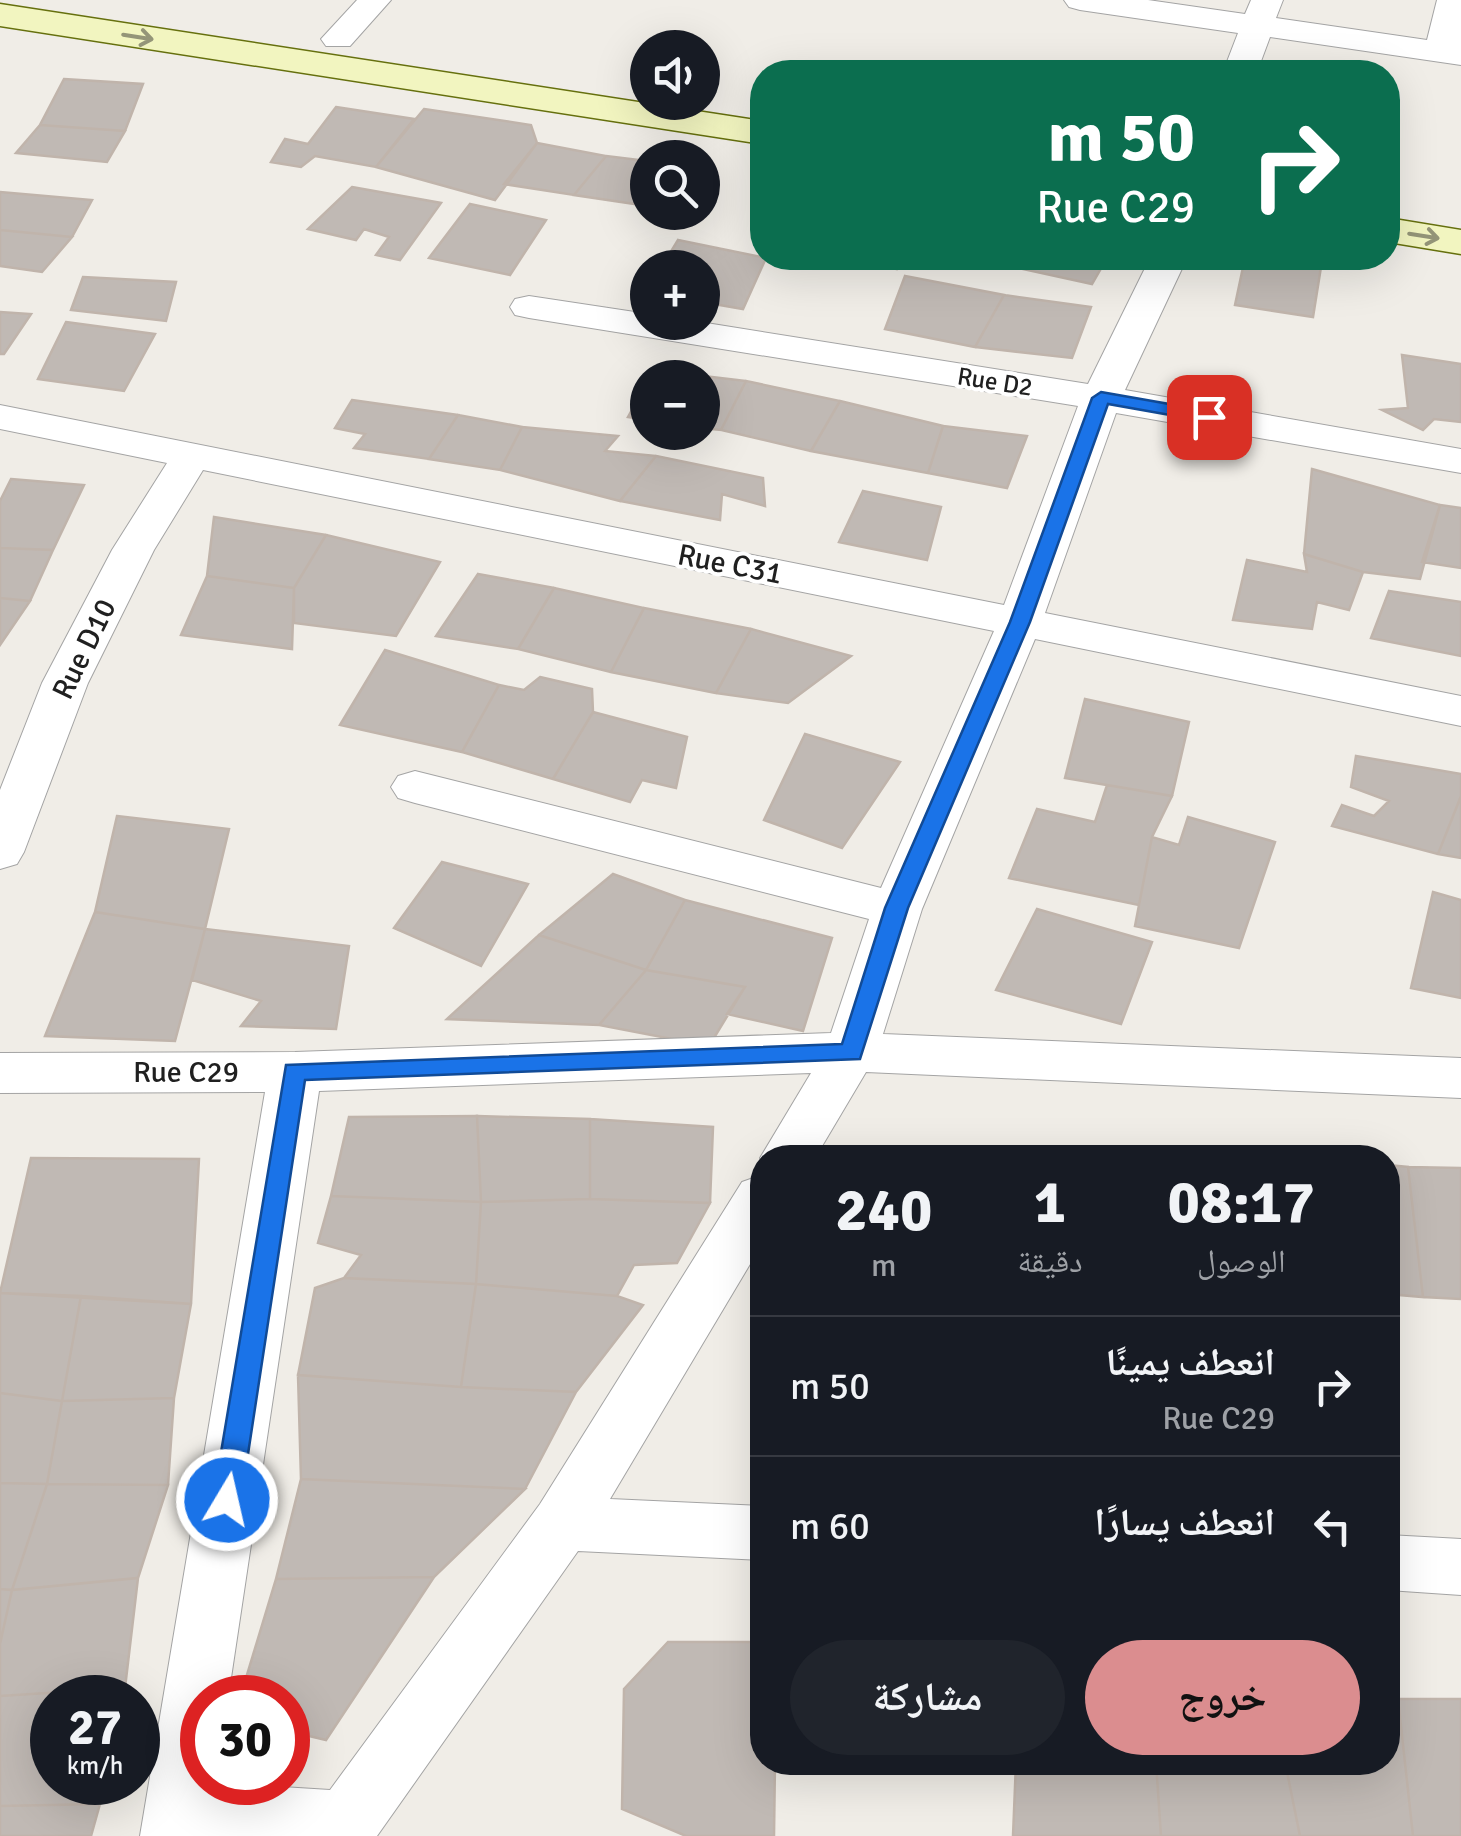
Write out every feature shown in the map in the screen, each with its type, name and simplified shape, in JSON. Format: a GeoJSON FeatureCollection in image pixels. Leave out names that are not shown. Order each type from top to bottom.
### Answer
{"type":"FeatureCollection","features":[{"type":"Feature","properties":{"kind":"main road"},"geometry":{"type":"LineString","coordinates":[[71,0],[338,39],[630,89]]}},
{"type":"Feature","properties":{"kind":"main road"},"geometry":{"type":"LineString","coordinates":[[6,15],[750,131]]}},
{"type":"Feature","properties":{"kind":"main road"},"geometry":{"type":"LineString","coordinates":[[720,102],[750,106]]}},
{"type":"Feature","properties":{"kind":"main road"},"geometry":{"type":"LineString","coordinates":[[1400,199],[1461,208]]}},
{"type":"Feature","properties":{"kind":"main road"},"geometry":{"type":"LineString","coordinates":[[1400,232],[1461,242]]}},
{"type":"Feature","properties":{"kind":"street"},"geometry":{"type":"LineString","coordinates":[[338,39],[375,0]]}},
{"type":"Feature","properties":{"kind":"street"},"geometry":{"type":"LineString","coordinates":[[1080,0],[1263,13],[1451,53],[1454,0]]}},
{"type":"Feature","properties":{"kind":"street"},"geometry":{"type":"LineString","coordinates":[[1245,60],[1263,13]]}},
{"type":"Feature","properties":{"kind":"street"},"geometry":{"type":"LineString","coordinates":[[794,1145],[851,1052],[897,908],[1020,622],[1101,398],[1162,270]]}},
{"type":"Feature","properties":{"kind":"street","name":"Rue D2"},"geometry":{"type":"LineString","coordinates":[[529,306],[1101,398],[1461,461]]}},
{"type":"Feature","properties":{"kind":"street","name":"Rue C31"},"geometry":{"type":"LineString","coordinates":[[0,417],[1461,710]]}},
{"type":"Feature","properties":{"kind":"street","name":"Rue D10"},"geometry":{"type":"LineString","coordinates":[[0,852],[65,683],[133,550],[192,457]]}},
{"type":"Feature","properties":{"kind":"street"},"geometry":{"type":"LineString","coordinates":[[415,786],[897,908]]}},
{"type":"Feature","properties":{"kind":"street","name":"Rue C29"},"geometry":{"type":"LineString","coordinates":[[0,1073],[295,1072],[851,1052],[1461,1078]]}},
{"type":"Feature","properties":{"kind":"street"},"geometry":{"type":"LineString","coordinates":[[295,1072],[176,1823],[341,1830],[562,1523],[750,1217]]}},
{"type":"Feature","properties":{"kind":"street"},"geometry":{"type":"LineString","coordinates":[[562,1523],[750,1531]]}},
{"type":"Feature","properties":{"kind":"street"},"geometry":{"type":"LineString","coordinates":[[1400,1563],[1461,1566]]}},
{"type":"Feature","properties":{"kind":"building"},"geometry":{"type":"Polygon","coordinates":[[[64,79],[143,84],[125,131],[40,125],[64,79]]]}},
{"type":"Feature","properties":{"kind":"building"},"geometry":{"type":"Polygon","coordinates":[[[336,107],[414,119],[376,167],[315,156],[301,167],[271,162],[285,139],[308,144],[336,107]]]}},
{"type":"Feature","properties":{"kind":"building"},"geometry":{"type":"Polygon","coordinates":[[[424,109],[531,125],[537,143],[495,200],[376,167],[424,109]]]}},
{"type":"Feature","properties":{"kind":"building"},"geometry":{"type":"Polygon","coordinates":[[[40,125],[125,131],[107,162],[16,153],[40,125]]]}},
{"type":"Feature","properties":{"kind":"building"},"geometry":{"type":"Polygon","coordinates":[[[537,143],[606,156],[574,195],[504,184],[537,143]]]}},
{"type":"Feature","properties":{"kind":"building"},"geometry":{"type":"Polygon","coordinates":[[[606,156],[630,159],[630,203],[574,195],[606,156]]]}},
{"type":"Feature","properties":{"kind":"building"},"geometry":{"type":"Polygon","coordinates":[[[352,187],[441,203],[400,260],[376,255],[389,237],[364,229],[356,240],[308,229],[352,187]]]}},
{"type":"Feature","properties":{"kind":"building"},"geometry":{"type":"Polygon","coordinates":[[[0,192],[92,200],[72,237],[0,230],[0,192]]]}},
{"type":"Feature","properties":{"kind":"building"},"geometry":{"type":"Polygon","coordinates":[[[470,204],[546,220],[510,275],[429,258],[470,204]]]}},
{"type":"Feature","properties":{"kind":"building"},"geometry":{"type":"Polygon","coordinates":[[[0,230],[72,237],[42,272],[0,266],[0,230]]]}},
{"type":"Feature","properties":{"kind":"building"},"geometry":{"type":"Polygon","coordinates":[[[678,240],[750,255],[750,270],[761,270],[743,309],[720,305],[720,250],[672,250],[678,240]]]}},
{"type":"Feature","properties":{"kind":"building"},"geometry":{"type":"Polygon","coordinates":[[[1027,270],[1100,270],[1092,284],[1027,270]]]}},
{"type":"Feature","properties":{"kind":"building"},"geometry":{"type":"Polygon","coordinates":[[[1242,270],[1321,270],[1313,317],[1235,305],[1242,270]]]}},
{"type":"Feature","properties":{"kind":"building"},"geometry":{"type":"Polygon","coordinates":[[[905,276],[1004,295],[975,347],[885,329],[905,276]]]}},
{"type":"Feature","properties":{"kind":"building"},"geometry":{"type":"Polygon","coordinates":[[[83,277],[176,282],[166,321],[71,310],[83,277]]]}},
{"type":"Feature","properties":{"kind":"building"},"geometry":{"type":"Polygon","coordinates":[[[1004,295],[1091,307],[1072,358],[975,347],[1004,295]]]}},
{"type":"Feature","properties":{"kind":"building"},"geometry":{"type":"Polygon","coordinates":[[[0,312],[31,314],[4,354],[0,354],[0,312]]]}},
{"type":"Feature","properties":{"kind":"building"},"geometry":{"type":"Polygon","coordinates":[[[66,322],[155,334],[124,391],[38,379],[66,322]]]}},
{"type":"Feature","properties":{"kind":"building"},"geometry":{"type":"Polygon","coordinates":[[[1402,355],[1461,364],[1461,422],[1434,419],[1423,430],[1382,410],[1408,408],[1402,355]]]}},
{"type":"Feature","properties":{"kind":"building"},"geometry":{"type":"Polygon","coordinates":[[[720,378],[746,381],[721,430],[720,378]]]}},
{"type":"Feature","properties":{"kind":"building"},"geometry":{"type":"Polygon","coordinates":[[[746,381],[840,401],[811,451],[721,430],[746,381]]]}},
{"type":"Feature","properties":{"kind":"building"},"geometry":{"type":"Polygon","coordinates":[[[352,400],[458,415],[429,459],[354,448],[365,434],[335,428],[352,400]]]}},
{"type":"Feature","properties":{"kind":"building"},"geometry":{"type":"Polygon","coordinates":[[[840,401],[943,426],[928,473],[811,451],[840,401]]]}},
{"type":"Feature","properties":{"kind":"building"},"geometry":{"type":"Polygon","coordinates":[[[458,415],[522,427],[500,470],[429,459],[458,415]]]}},
{"type":"Feature","properties":{"kind":"building"},"geometry":{"type":"Polygon","coordinates":[[[943,426],[1027,436],[1007,488],[928,473],[943,426]]]}},
{"type":"Feature","properties":{"kind":"building"},"geometry":{"type":"Polygon","coordinates":[[[522,427],[618,436],[605,451],[656,456],[620,501],[500,470],[522,427]]]}},
{"type":"Feature","properties":{"kind":"building"},"geometry":{"type":"Polygon","coordinates":[[[656,456],[763,478],[765,506],[722,494],[720,520],[620,501],[656,456]]]}},
{"type":"Feature","properties":{"kind":"building"},"geometry":{"type":"Polygon","coordinates":[[[1312,469],[1440,505],[1420,579],[1363,572],[1304,554],[1312,469]]]}},
{"type":"Feature","properties":{"kind":"building"},"geometry":{"type":"Polygon","coordinates":[[[11,479],[84,485],[53,550],[0,548],[0,501],[11,479]]]}},
{"type":"Feature","properties":{"kind":"building"},"geometry":{"type":"Polygon","coordinates":[[[863,491],[941,507],[927,560],[839,542],[863,491]]]}},
{"type":"Feature","properties":{"kind":"building"},"geometry":{"type":"Polygon","coordinates":[[[1440,505],[1461,508],[1461,568],[1422,562],[1440,505]]]}},
{"type":"Feature","properties":{"kind":"building"},"geometry":{"type":"Polygon","coordinates":[[[214,517],[326,535],[294,588],[207,576],[214,517]]]}},
{"type":"Feature","properties":{"kind":"building"},"geometry":{"type":"Polygon","coordinates":[[[326,535],[440,562],[396,636],[294,623],[294,588],[326,535]]]}},
{"type":"Feature","properties":{"kind":"building"},"geometry":{"type":"Polygon","coordinates":[[[0,548],[53,550],[30,601],[0,598],[0,548]]]}},
{"type":"Feature","properties":{"kind":"building"},"geometry":{"type":"Polygon","coordinates":[[[1304,554],[1363,572],[1349,610],[1317,602],[1312,629],[1233,620],[1247,560],[1307,572],[1304,554]]]}},
{"type":"Feature","properties":{"kind":"building"},"geometry":{"type":"Polygon","coordinates":[[[478,574],[554,588],[518,649],[436,636],[478,574]]]}},
{"type":"Feature","properties":{"kind":"building"},"geometry":{"type":"Polygon","coordinates":[[[207,576],[294,588],[292,649],[181,635],[207,576]]]}},
{"type":"Feature","properties":{"kind":"building"},"geometry":{"type":"Polygon","coordinates":[[[554,588],[644,608],[611,672],[518,649],[554,588]]]}},
{"type":"Feature","properties":{"kind":"building"},"geometry":{"type":"Polygon","coordinates":[[[1389,591],[1461,602],[1461,656],[1371,638],[1389,591]]]}},
{"type":"Feature","properties":{"kind":"building"},"geometry":{"type":"Polygon","coordinates":[[[0,598],[30,601],[0,645],[0,598]]]}},
{"type":"Feature","properties":{"kind":"building"},"geometry":{"type":"Polygon","coordinates":[[[644,608],[751,629],[716,693],[611,672],[644,608]]]}},
{"type":"Feature","properties":{"kind":"building"},"geometry":{"type":"Polygon","coordinates":[[[751,629],[851,656],[788,703],[716,693],[751,629]]]}},
{"type":"Feature","properties":{"kind":"building"},"geometry":{"type":"Polygon","coordinates":[[[385,650],[499,685],[462,752],[340,725],[385,650]]]}},
{"type":"Feature","properties":{"kind":"building"},"geometry":{"type":"Polygon","coordinates":[[[540,677],[592,689],[593,712],[553,779],[462,752],[499,685],[524,690],[540,677]]]}},
{"type":"Feature","properties":{"kind":"building"},"geometry":{"type":"Polygon","coordinates":[[[1085,699],[1189,722],[1172,796],[1065,778],[1085,699]]]}},
{"type":"Feature","properties":{"kind":"building"},"geometry":{"type":"Polygon","coordinates":[[[593,712],[687,737],[676,788],[642,780],[630,802],[553,779],[593,712]]]}},
{"type":"Feature","properties":{"kind":"building"},"geometry":{"type":"Polygon","coordinates":[[[805,734],[900,762],[842,848],[764,820],[805,734]]]}},
{"type":"Feature","properties":{"kind":"building"},"geometry":{"type":"Polygon","coordinates":[[[1356,756],[1461,774],[1461,796],[1438,854],[1332,826],[1342,805],[1374,816],[1389,801],[1351,787],[1356,756]]]}},
{"type":"Feature","properties":{"kind":"building"},"geometry":{"type":"Polygon","coordinates":[[[1107,785],[1172,796],[1152,837],[1139,905],[1009,878],[1037,809],[1095,822],[1107,785]]]}},
{"type":"Feature","properties":{"kind":"building"},"geometry":{"type":"Polygon","coordinates":[[[1461,796],[1461,858],[1438,854],[1461,796]]]}},
{"type":"Feature","properties":{"kind":"building"},"geometry":{"type":"Polygon","coordinates":[[[117,816],[229,829],[205,929],[95,912],[117,816]]]}},
{"type":"Feature","properties":{"kind":"building"},"geometry":{"type":"Polygon","coordinates":[[[1188,817],[1275,842],[1239,948],[1135,926],[1152,837],[1179,845],[1188,817]]]}},
{"type":"Feature","properties":{"kind":"building"},"geometry":{"type":"Polygon","coordinates":[[[442,862],[528,884],[481,966],[394,928],[442,862]]]}},
{"type":"Feature","properties":{"kind":"building"},"geometry":{"type":"Polygon","coordinates":[[[613,874],[685,900],[646,970],[539,935],[613,874]]]}},
{"type":"Feature","properties":{"kind":"building"},"geometry":{"type":"Polygon","coordinates":[[[1433,892],[1461,900],[1461,998],[1411,988],[1433,892]]]}},
{"type":"Feature","properties":{"kind":"building"},"geometry":{"type":"Polygon","coordinates":[[[685,900],[832,938],[803,1031],[727,1014],[745,987],[646,970],[685,900]]]}},
{"type":"Feature","properties":{"kind":"building"},"geometry":{"type":"Polygon","coordinates":[[[1037,909],[1152,942],[1121,1024],[996,990],[1037,909]]]}},
{"type":"Feature","properties":{"kind":"building"},"geometry":{"type":"Polygon","coordinates":[[[95,912],[205,929],[175,1041],[45,1036],[95,912]]]}},
{"type":"Feature","properties":{"kind":"building"},"geometry":{"type":"Polygon","coordinates":[[[205,929],[349,946],[336,1029],[241,1026],[261,1001],[192,980],[205,929]]]}},
{"type":"Feature","properties":{"kind":"building"},"geometry":{"type":"Polygon","coordinates":[[[539,935],[646,970],[599,1025],[447,1019],[539,935]]]}},
{"type":"Feature","properties":{"kind":"building"},"geometry":{"type":"Polygon","coordinates":[[[646,970],[745,987],[709,1046],[599,1025],[646,970]]]}},
{"type":"Feature","properties":{"kind":"building"},"geometry":{"type":"Polygon","coordinates":[[[477,1116],[481,1202],[331,1196],[349,1117],[477,1116]]]}},
{"type":"Feature","properties":{"kind":"building"},"geometry":{"type":"Polygon","coordinates":[[[477,1116],[590,1119],[590,1199],[481,1202],[477,1116]]]}},
{"type":"Feature","properties":{"kind":"building"},"geometry":{"type":"Polygon","coordinates":[[[590,1119],[713,1127],[710,1203],[590,1199],[590,1119]]]}},
{"type":"Feature","properties":{"kind":"building"},"geometry":{"type":"Polygon","coordinates":[[[31,1158],[199,1159],[191,1304],[0,1293],[31,1158]]]}},
{"type":"Feature","properties":{"kind":"building"},"geometry":{"type":"Polygon","coordinates":[[[1400,1166],[1408,1167],[1423,1297],[1400,1295],[1400,1166]]]}},
{"type":"Feature","properties":{"kind":"building"},"geometry":{"type":"Polygon","coordinates":[[[1408,1167],[1461,1168],[1461,1299],[1423,1297],[1408,1167]]]}},
{"type":"Feature","properties":{"kind":"building"},"geometry":{"type":"Polygon","coordinates":[[[331,1196],[481,1202],[476,1284],[344,1278],[361,1255],[318,1243],[331,1196]]]}},
{"type":"Feature","properties":{"kind":"building"},"geometry":{"type":"Polygon","coordinates":[[[590,1199],[710,1203],[677,1263],[634,1265],[617,1296],[476,1284],[481,1202],[590,1199]]]}},
{"type":"Feature","properties":{"kind":"building"},"geometry":{"type":"Polygon","coordinates":[[[344,1278],[476,1284],[461,1387],[298,1375],[315,1288],[344,1278]]]}},
{"type":"Feature","properties":{"kind":"building"},"geometry":{"type":"Polygon","coordinates":[[[476,1284],[617,1296],[643,1305],[576,1392],[461,1387],[476,1284]]]}},
{"type":"Feature","properties":{"kind":"building"},"geometry":{"type":"Polygon","coordinates":[[[0,1293],[81,1296],[62,1401],[0,1393],[0,1293]]]}},
{"type":"Feature","properties":{"kind":"building"},"geometry":{"type":"Polygon","coordinates":[[[81,1296],[191,1304],[174,1398],[62,1401],[81,1296]]]}},
{"type":"Feature","properties":{"kind":"building"},"geometry":{"type":"Polygon","coordinates":[[[298,1375],[576,1392],[525,1489],[301,1479],[298,1375]]]}},
{"type":"Feature","properties":{"kind":"building"},"geometry":{"type":"Polygon","coordinates":[[[0,1393],[62,1401],[47,1484],[0,1483],[0,1393]]]}},
{"type":"Feature","properties":{"kind":"building"},"geometry":{"type":"Polygon","coordinates":[[[174,1398],[168,1485],[47,1484],[62,1401],[174,1398]]]}},
{"type":"Feature","properties":{"kind":"building"},"geometry":{"type":"Polygon","coordinates":[[[301,1479],[525,1489],[434,1577],[276,1579],[301,1479]]]}},
{"type":"Feature","properties":{"kind":"building"},"geometry":{"type":"Polygon","coordinates":[[[0,1483],[47,1484],[12,1590],[0,1589],[0,1483]]]}},
{"type":"Feature","properties":{"kind":"building"},"geometry":{"type":"Polygon","coordinates":[[[47,1484],[168,1485],[138,1578],[12,1590],[47,1484]]]}},
{"type":"Feature","properties":{"kind":"building"},"geometry":{"type":"Polygon","coordinates":[[[434,1577],[326,1740],[310,1736],[310,1675],[247,1675],[276,1579],[434,1577]]]}},
{"type":"Feature","properties":{"kind":"building"},"geometry":{"type":"Polygon","coordinates":[[[138,1578],[127,1675],[30,1675],[30,1694],[0,1696],[0,1644],[12,1590],[138,1578]]]}},
{"type":"Feature","properties":{"kind":"building"},"geometry":{"type":"Polygon","coordinates":[[[0,1589],[12,1590],[0,1644],[0,1589]]]}},
{"type":"Feature","properties":{"kind":"building"},"geometry":{"type":"Polygon","coordinates":[[[668,1642],[750,1642],[750,1775],[775,1775],[774,1836],[686,1836],[622,1809],[624,1689],[668,1642]]]}},
{"type":"Feature","properties":{"kind":"building"},"geometry":{"type":"Polygon","coordinates":[[[30,1694],[30,1805],[50,1805],[0,1806],[0,1696],[30,1694]]]}},
{"type":"Feature","properties":{"kind":"building"},"geometry":{"type":"Polygon","coordinates":[[[1400,1699],[1461,1699],[1461,1836],[1413,1836],[1400,1699]]]}},
{"type":"Feature","properties":{"kind":"building"},"geometry":{"type":"Polygon","coordinates":[[[1400,1717],[1413,1836],[1300,1836],[1288,1775],[1400,1775],[1400,1717]]]}},
{"type":"Feature","properties":{"kind":"building"},"geometry":{"type":"Polygon","coordinates":[[[1015,1775],[1157,1775],[1161,1836],[1013,1836],[1015,1775]]]}},
{"type":"Feature","properties":{"kind":"building"},"geometry":{"type":"Polygon","coordinates":[[[1157,1775],[1288,1775],[1300,1836],[1161,1836],[1157,1775]]]}},
{"type":"Feature","properties":{"kind":"building"},"geometry":{"type":"Polygon","coordinates":[[[100,1805],[91,1836],[0,1836],[0,1806],[100,1805]]]}},
{"type":"Feature","properties":{"kind":"route"},"geometry":{"type":"LineString","coordinates":[[227,1500],[295,1072],[851,1052],[897,908],[1020,622],[1101,398],[1209,417]]}}]}
